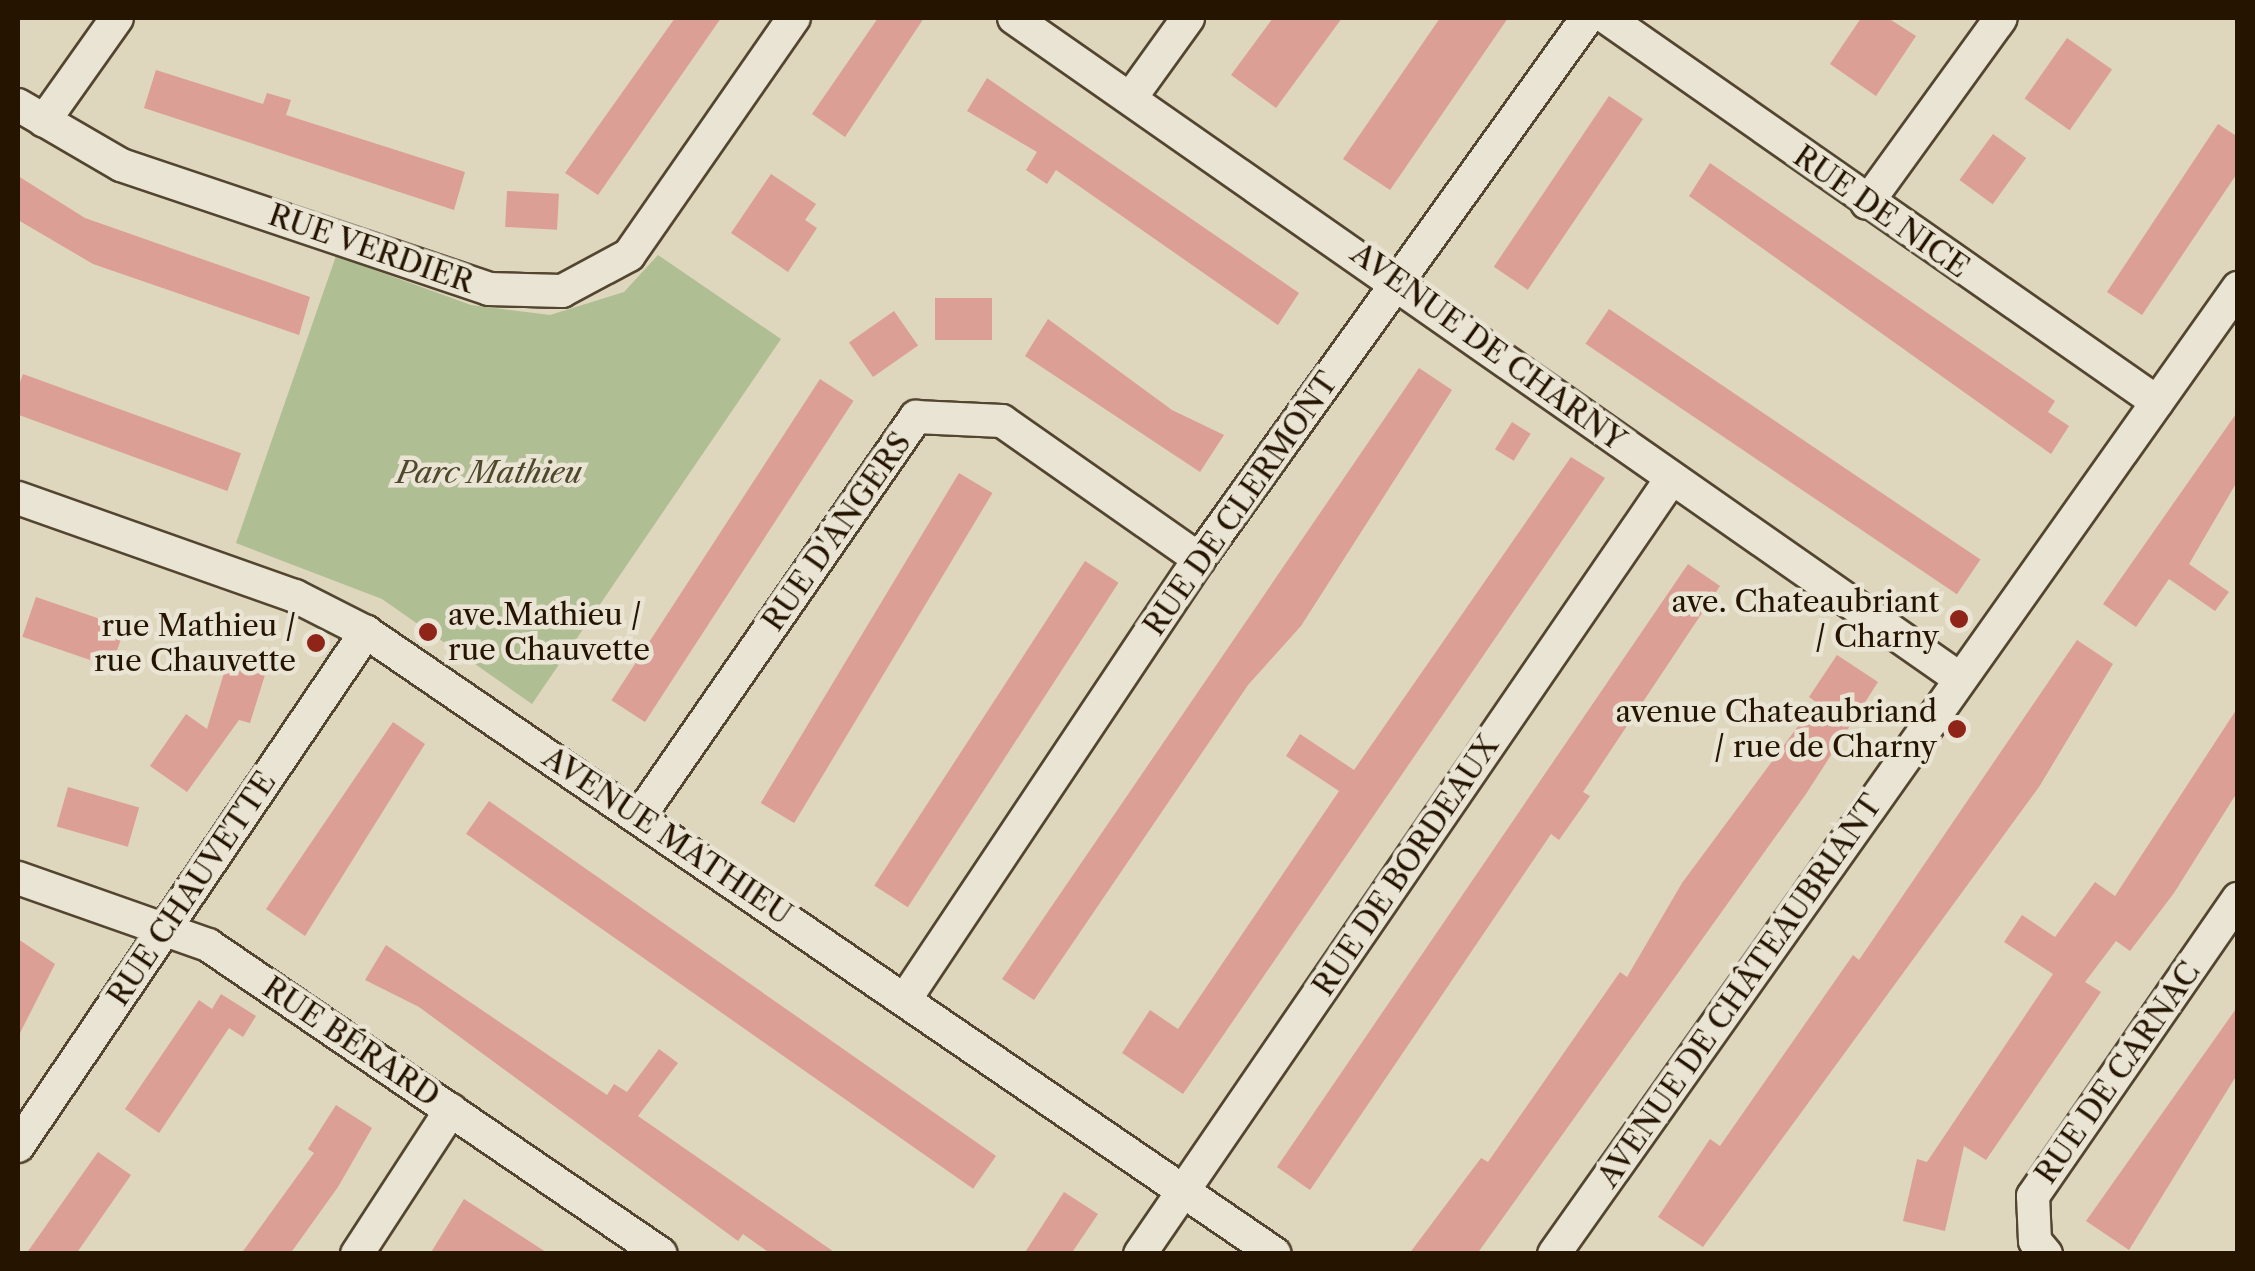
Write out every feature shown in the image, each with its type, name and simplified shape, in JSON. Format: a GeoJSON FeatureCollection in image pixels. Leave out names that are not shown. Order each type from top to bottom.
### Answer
{"type":"FeatureCollection","features":[{"type":"Feature","properties":{"kind":"street"},"geometry":{"type":"LineString","coordinates":[[31,113],[116,18]]}},
{"type":"Feature","properties":{"kind":"street","name":"RUE VERDIER"},"geometry":{"type":"LineString","coordinates":[[31,113],[121,165],[489,290],[562,291],[629,255],[794,18]]}},
{"type":"Feature","properties":{"kind":"street","name":"AVENUE DE CHARNY"},"geometry":{"type":"LineString","coordinates":[[1014,18],[1132,96],[1671,479],[1960,678]]}},
{"type":"Feature","properties":{"kind":"street"},"geometry":{"type":"LineString","coordinates":[[1132,96],[1188,18]]}},
{"type":"Feature","properties":{"kind":"street","name":"RUE DE CLERMONT"},"geometry":{"type":"LineString","coordinates":[[906,998],[1198,559],[1587,18]]}},
{"type":"Feature","properties":{"kind":"street","name":"RUE DE NICE"},"geometry":{"type":"LineString","coordinates":[[1607,18],[1867,204],[2157,402]]}},
{"type":"Feature","properties":{"kind":"street"},"geometry":{"type":"LineString","coordinates":[[1867,204],[2001,18]]}},
{"type":"Feature","properties":{"kind":"street","name":"AVENUE DE CHÂTEAUBRIANT"},"geometry":{"type":"LineString","coordinates":[[1554,1254],[2238,288]]}},
{"type":"Feature","properties":{"kind":"street","name":"RUE D'ANGERS"},"geometry":{"type":"LineString","coordinates":[[638,817],[916,417],[1002,421],[1198,559]]}},
{"type":"Feature","properties":{"kind":"street","name":"RUE DE BORDEAUX"},"geometry":{"type":"LineString","coordinates":[[1140,1254],[1671,479]]}},
{"type":"Feature","properties":{"kind":"street","name":"AVENUE MATHIEU"},"geometry":{"type":"LineString","coordinates":[[18,498],[295,596],[366,632],[1275,1254]]}},
{"type":"Feature","properties":{"kind":"street","name":"RUE CHAUVETTE"},"geometry":{"type":"LineString","coordinates":[[18,1146],[366,632]]}},
{"type":"Feature","properties":{"kind":"street","name":"RUE BÉRARD"},"geometry":{"type":"LineString","coordinates":[[18,878],[168,927],[451,1110],[661,1254]]}},
{"type":"Feature","properties":{"kind":"street","name":"RUE DE CARNAC"},"geometry":{"type":"LineString","coordinates":[[2046,1254],[2035,1241],[2033,1196],[2238,899]]}},
{"type":"Feature","properties":{"kind":"street"},"geometry":{"type":"LineString","coordinates":[[357,1254],[451,1110]]}},
{"type":"Feature","properties":{"kind":"green space","name":"Parc Mathieu"},"geometry":{"type":"Polygon","coordinates":[[[658,255],[781,339],[532,704],[382,599],[236,543],[336,256],[471,305],[550,315],[624,292],[658,255]]]}},
{"type":"Feature","properties":{"kind":"building"},"geometry":{"type":"Polygon","coordinates":[[[675,18],[721,18],[598,195],[565,173],[675,18]]]}},
{"type":"Feature","properties":{"kind":"building"},"geometry":{"type":"Polygon","coordinates":[[[878,18],[924,18],[845,137],[812,114],[878,18]]]}},
{"type":"Feature","properties":{"kind":"building"},"geometry":{"type":"Polygon","coordinates":[[[1273,18],[1342,18],[1276,108],[1231,75],[1273,18]]]}},
{"type":"Feature","properties":{"kind":"building"},"geometry":{"type":"Polygon","coordinates":[[[1440,18],[1508,18],[1390,190],[1343,159],[1440,18]]]}},
{"type":"Feature","properties":{"kind":"building"},"geometry":{"type":"Polygon","coordinates":[[[1861,18],[1888,18],[1916,36],[1876,96],[1830,64],[1861,18]]]}},
{"type":"Feature","properties":{"kind":"building"},"geometry":{"type":"Polygon","coordinates":[[[2067,38],[2112,70],[2070,130],[2025,99],[2067,38]]]}},
{"type":"Feature","properties":{"kind":"building"},"geometry":{"type":"Polygon","coordinates":[[[156,70],[263,104],[267,93],[291,100],[286,115],[465,172],[454,210],[144,108],[156,70]]]}},
{"type":"Feature","properties":{"kind":"building"},"geometry":{"type":"Polygon","coordinates":[[[987,78],[1299,293],[1278,325],[1056,170],[1047,184],[1026,170],[1037,152],[967,111],[987,78]]]}},
{"type":"Feature","properties":{"kind":"building"},"geometry":{"type":"Polygon","coordinates":[[[1609,96],[1643,119],[1528,290],[1494,267],[1609,96]]]}},
{"type":"Feature","properties":{"kind":"building"},"geometry":{"type":"Polygon","coordinates":[[[2218,124],[2238,137],[2238,172],[2142,315],[2107,292],[2218,124]]]}},
{"type":"Feature","properties":{"kind":"building"},"geometry":{"type":"Polygon","coordinates":[[[1993,134],[2026,158],[1993,204],[1959,180],[1993,134]]]}},
{"type":"Feature","properties":{"kind":"building"},"geometry":{"type":"Polygon","coordinates":[[[1710,163],[2055,401],[2048,412],[2069,426],[2051,454],[1689,196],[1710,163]]]}},
{"type":"Feature","properties":{"kind":"building"},"geometry":{"type":"Polygon","coordinates":[[[771,174],[816,204],[805,220],[817,228],[788,272],[731,233],[771,174]]]}},
{"type":"Feature","properties":{"kind":"building"},"geometry":{"type":"Polygon","coordinates":[[[18,176],[85,218],[310,297],[299,335],[93,264],[18,220],[18,176]]]}},
{"type":"Feature","properties":{"kind":"building"},"geometry":{"type":"Polygon","coordinates":[[[507,191],[559,194],[557,230],[505,227],[507,191]]]}},
{"type":"Feature","properties":{"kind":"building"},"geometry":{"type":"Polygon","coordinates":[[[935,298],[992,298],[992,340],[935,340],[935,298]]]}},
{"type":"Feature","properties":{"kind":"building"},"geometry":{"type":"Polygon","coordinates":[[[1609,309],[1980,560],[1957,594],[1586,344],[1609,309]]]}},
{"type":"Feature","properties":{"kind":"building"},"geometry":{"type":"Polygon","coordinates":[[[894,311],[918,345],[873,377],[849,343],[894,311]]]}},
{"type":"Feature","properties":{"kind":"building"},"geometry":{"type":"Polygon","coordinates":[[[1048,319],[1172,410],[1224,435],[1200,472],[1025,356],[1048,319]]]}},
{"type":"Feature","properties":{"kind":"building"},"geometry":{"type":"Polygon","coordinates":[[[1419,368],[1452,390],[1301,626],[1248,685],[1034,1000],[1002,979],[1419,368]]]}},
{"type":"Feature","properties":{"kind":"building"},"geometry":{"type":"Polygon","coordinates":[[[23,374],[241,453],[227,491],[18,415],[18,388],[23,374]]]}},
{"type":"Feature","properties":{"kind":"building"},"geometry":{"type":"Polygon","coordinates":[[[820,379],[854,401],[645,722],[611,700],[820,379]]]}},
{"type":"Feature","properties":{"kind":"building"},"geometry":{"type":"Polygon","coordinates":[[[2238,411],[2238,480],[2189,564],[2229,592],[2215,611],[2169,579],[2136,627],[2103,604],[2238,411]]]}},
{"type":"Feature","properties":{"kind":"building"},"geometry":{"type":"Polygon","coordinates":[[[1512,422],[1531,434],[1514,461],[1495,449],[1512,422]]]}},
{"type":"Feature","properties":{"kind":"building"},"geometry":{"type":"Polygon","coordinates":[[[1571,457],[1605,478],[1183,1094],[1122,1053],[1150,1010],[1178,1029],[1339,791],[1286,756],[1300,734],[1354,770],[1571,457]]]}},
{"type":"Feature","properties":{"kind":"building"},"geometry":{"type":"Polygon","coordinates":[[[959,473],[992,493],[794,823],[761,803],[959,473]]]}},
{"type":"Feature","properties":{"kind":"building"},"geometry":{"type":"Polygon","coordinates":[[[1085,561],[1119,583],[908,907],[874,886],[1085,561]]]}},
{"type":"Feature","properties":{"kind":"building"},"geometry":{"type":"Polygon","coordinates":[[[1688,564],[1720,586],[1583,792],[1590,796],[1559,840],[1551,834],[1310,1190],[1277,1167],[1688,564]]]}},
{"type":"Feature","properties":{"kind":"building"},"geometry":{"type":"Polygon","coordinates":[[[36,597],[125,628],[111,667],[22,637],[36,597]]]}},
{"type":"Feature","properties":{"kind":"building"},"geometry":{"type":"Polygon","coordinates":[[[2077,640],[2113,664],[2039,787],[1703,1247],[1658,1217],[1710,1139],[1720,1146],[1853,955],[1859,960],[2077,640]]]}},
{"type":"Feature","properties":{"kind":"building"},"geometry":{"type":"Polygon","coordinates":[[[231,650],[269,662],[250,723],[239,720],[187,792],[150,766],[186,714],[207,729],[231,650]]]}},
{"type":"Feature","properties":{"kind":"building"},"geometry":{"type":"Polygon","coordinates":[[[1837,655],[1878,682],[1806,794],[1477,1254],[1409,1254],[1481,1158],[1488,1162],[1620,972],[1627,977],[1682,883],[1816,702],[1809,697],[1837,655]]]}},
{"type":"Feature","properties":{"kind":"building"},"geometry":{"type":"Polygon","coordinates":[[[2238,707],[2238,791],[2174,893],[2130,951],[2116,941],[2085,982],[2101,992],[1986,1160],[1964,1146],[1945,1231],[1903,1221],[1917,1159],[1927,1162],[2053,974],[2004,942],[2022,915],[2055,937],[2095,882],[2115,896],[2238,707]]]}},
{"type":"Feature","properties":{"kind":"building"},"geometry":{"type":"Polygon","coordinates":[[[393,722],[425,744],[305,936],[266,909],[393,722]]]}},
{"type":"Feature","properties":{"kind":"building"},"geometry":{"type":"Polygon","coordinates":[[[68,787],[139,807],[128,847],[57,826],[68,787]]]}},
{"type":"Feature","properties":{"kind":"building"},"geometry":{"type":"Polygon","coordinates":[[[489,801],[996,1156],[973,1189],[466,834],[489,801]]]}},
{"type":"Feature","properties":{"kind":"building"},"geometry":{"type":"Polygon","coordinates":[[[18,939],[55,964],[18,1037],[18,939]]]}},
{"type":"Feature","properties":{"kind":"building"},"geometry":{"type":"Polygon","coordinates":[[[386,945],[607,1095],[614,1084],[627,1092],[659,1049],[678,1063],[638,1116],[837,1254],[771,1254],[743,1234],[738,1241],[419,1007],[365,980],[386,945]]]}},
{"type":"Feature","properties":{"kind":"building"},"geometry":{"type":"Polygon","coordinates":[[[221,994],[256,1016],[243,1037],[229,1028],[159,1133],[125,1109],[199,1000],[212,1009],[221,994]]]}},
{"type":"Feature","properties":{"kind":"building"},"geometry":{"type":"Polygon","coordinates":[[[2238,1006],[2238,1073],[2129,1250],[2086,1221],[2238,1006]]]}},
{"type":"Feature","properties":{"kind":"building"},"geometry":{"type":"Polygon","coordinates":[[[336,1105],[372,1128],[338,1187],[290,1254],[241,1254],[314,1153],[308,1149],[336,1105]]]}},
{"type":"Feature","properties":{"kind":"building"},"geometry":{"type":"Polygon","coordinates":[[[98,1152],[131,1175],[76,1254],[26,1254],[98,1152]]]}},
{"type":"Feature","properties":{"kind":"building"},"geometry":{"type":"Polygon","coordinates":[[[1064,1192],[1098,1214],[1071,1254],[1024,1254],[1064,1192]]]}},
{"type":"Feature","properties":{"kind":"building"},"geometry":{"type":"Polygon","coordinates":[[[464,1199],[549,1254],[430,1254],[464,1199]]]}},
{"type":"Feature","properties":{"kind":"place","name":"ave. Chateaubriant / Charny"},"geometry":{"type":"Point","coordinates":[1959,619]}},
{"type":"Feature","properties":{"kind":"place","name":"ave.Mathieu / rue Chauvette"},"geometry":{"type":"Point","coordinates":[428,632]}},
{"type":"Feature","properties":{"kind":"place","name":"rue Mathieu / rue Chauvette"},"geometry":{"type":"Point","coordinates":[316,643]}},
{"type":"Feature","properties":{"kind":"place","name":"avenue Chateaubriand / rue de Charny"},"geometry":{"type":"Point","coordinates":[1957,729]}}]}
